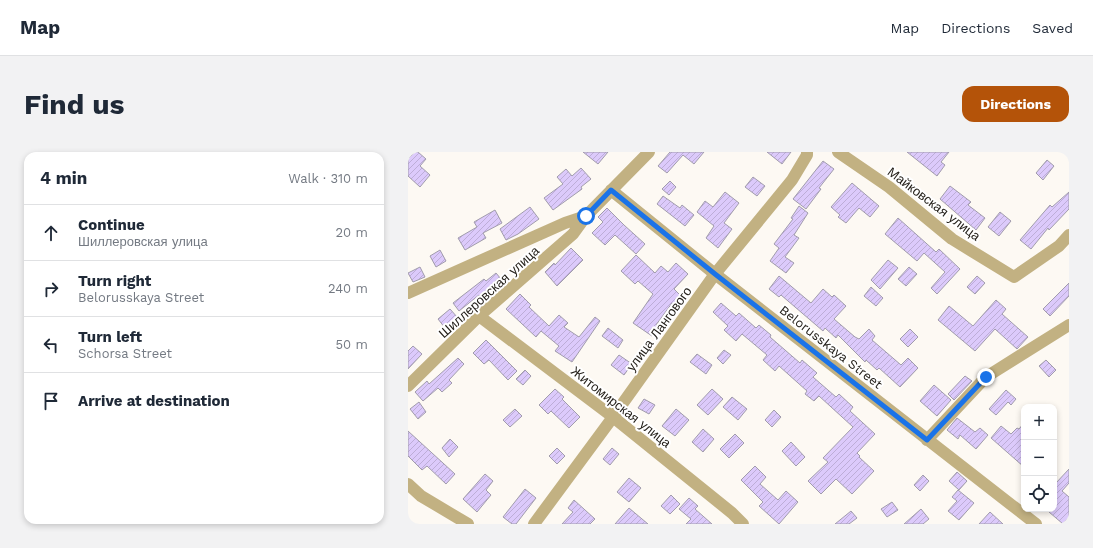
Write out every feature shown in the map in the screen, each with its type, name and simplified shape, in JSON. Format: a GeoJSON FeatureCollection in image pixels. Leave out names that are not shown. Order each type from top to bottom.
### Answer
{"type":"FeatureCollection","features":[{"type":"Feature","properties":{"kind":"street","name":"Шиллеровская улица"},"geometry":{"type":"LineString","coordinates":[[408,386],[479,316],[573,234],[586,216],[649,152]]}},
{"type":"Feature","properties":{"kind":"street","name":"улица Лангового"},"geometry":{"type":"LineString","coordinates":[[534,524],[613,417],[715,274],[792,180],[807,155],[807,152]]}},
{"type":"Feature","properties":{"kind":"street","name":"Майковская улица"},"geometry":{"type":"LineString","coordinates":[[838,152],[889,187],[952,239],[1014,277],[1059,246],[1069,235]]}},
{"type":"Feature","properties":{"kind":"street","name":"Belorusskaya Street"},"geometry":{"type":"LineString","coordinates":[[611,190],[715,274],[1036,524]]}},
{"type":"Feature","properties":{"kind":"street","name":"Шиллеровская улица"},"geometry":{"type":"LineString","coordinates":[[408,293],[565,223],[586,216]]}},
{"type":"Feature","properties":{"kind":"street","name":"Житомирская улица"},"geometry":{"type":"LineString","coordinates":[[479,316],[613,417],[732,513],[743,524]]}},
{"type":"Feature","properties":{"kind":"street"},"geometry":{"type":"LineString","coordinates":[[927,440],[986,377],[1069,325]]}},
{"type":"Feature","properties":{"kind":"street"},"geometry":{"type":"LineString","coordinates":[[408,484],[421,496],[468,524]]}},
{"type":"Feature","properties":{"kind":"building"},"geometry":{"type":"Polygon","coordinates":[[[415,152],[418,152],[426,159],[420,166],[430,175],[420,187],[408,176],[408,159],[415,152]]]}},
{"type":"Feature","properties":{"kind":"building"},"geometry":{"type":"Polygon","coordinates":[[[583,152],[608,152],[598,164],[583,152]]]}},
{"type":"Feature","properties":{"kind":"building"},"geometry":{"type":"Polygon","coordinates":[[[670,152],[704,152],[694,164],[683,155],[667,173],[658,166],[670,152]]]}},
{"type":"Feature","properties":{"kind":"building"},"geometry":{"type":"Polygon","coordinates":[[[767,152],[791,152],[782,164],[767,152]]]}},
{"type":"Feature","properties":{"kind":"building"},"geometry":{"type":"Polygon","coordinates":[[[907,152],[949,152],[941,162],[945,165],[937,176],[907,152]]]}},
{"type":"Feature","properties":{"kind":"building"},"geometry":{"type":"Polygon","coordinates":[[[1047,160],[1054,166],[1043,180],[1036,173],[1047,160]]]}},
{"type":"Feature","properties":{"kind":"building"},"geometry":{"type":"Polygon","coordinates":[[[823,161],[834,169],[819,188],[821,189],[806,209],[793,199],[823,161]]]}},
{"type":"Feature","properties":{"kind":"building"},"geometry":{"type":"Polygon","coordinates":[[[581,168],[591,179],[581,187],[582,189],[553,210],[544,198],[563,184],[557,177],[566,169],[572,176],[581,168]]]}},
{"type":"Feature","properties":{"kind":"building"},"geometry":{"type":"Polygon","coordinates":[[[753,177],[765,186],[757,196],[745,187],[753,177]]]}},
{"type":"Feature","properties":{"kind":"building"},"geometry":{"type":"Polygon","coordinates":[[[670,181],[676,187],[669,195],[662,189],[670,181]]]}},
{"type":"Feature","properties":{"kind":"building"},"geometry":{"type":"Polygon","coordinates":[[[852,183],[879,206],[870,217],[859,208],[846,223],[838,217],[840,215],[831,207],[852,183]]]}},
{"type":"Feature","properties":{"kind":"building"},"geometry":{"type":"Polygon","coordinates":[[[950,186],[971,202],[968,205],[985,218],[976,230],[940,199],[950,186]]]}},
{"type":"Feature","properties":{"kind":"building"},"geometry":{"type":"Polygon","coordinates":[[[725,192],[739,203],[724,223],[732,229],[718,248],[706,238],[714,226],[697,212],[705,201],[713,207],[725,192]]]}},
{"type":"Feature","properties":{"kind":"building"},"geometry":{"type":"Polygon","coordinates":[[[1069,192],[1069,209],[1049,230],[1048,228],[1031,249],[1020,240],[1050,205],[1052,207],[1069,192]]]}},
{"type":"Feature","properties":{"kind":"building"},"geometry":{"type":"Polygon","coordinates":[[[663,196],[680,208],[682,205],[694,215],[685,226],[657,204],[663,196]]]}},
{"type":"Feature","properties":{"kind":"building"},"geometry":{"type":"Polygon","coordinates":[[[799,206],[808,213],[794,235],[799,238],[785,257],[794,263],[786,273],[770,261],[779,248],[774,244],[793,219],[791,218],[799,206]]]}},
{"type":"Feature","properties":{"kind":"building"},"geometry":{"type":"Polygon","coordinates":[[[530,207],[539,219],[518,234],[506,240],[500,229],[530,207]]]}},
{"type":"Feature","properties":{"kind":"building"},"geometry":{"type":"Polygon","coordinates":[[[607,208],[645,244],[636,254],[615,235],[605,245],[592,233],[603,222],[598,217],[607,208]]]}},
{"type":"Feature","properties":{"kind":"building"},"geometry":{"type":"Polygon","coordinates":[[[495,210],[502,223],[483,233],[486,238],[465,250],[458,238],[477,227],[474,222],[495,210]]]}},
{"type":"Feature","properties":{"kind":"building"},"geometry":{"type":"Polygon","coordinates":[[[1000,212],[1011,221],[999,236],[988,227],[1000,212]]]}},
{"type":"Feature","properties":{"kind":"building"},"geometry":{"type":"Polygon","coordinates":[[[898,218],[936,252],[939,249],[960,269],[937,294],[931,288],[945,272],[924,253],[917,261],[885,234],[898,218]]]}},
{"type":"Feature","properties":{"kind":"building"},"geometry":{"type":"Polygon","coordinates":[[[571,248],[583,260],[557,286],[545,272],[554,263],[555,265],[571,248]]]}},
{"type":"Feature","properties":{"kind":"building"},"geometry":{"type":"Polygon","coordinates":[[[440,250],[446,261],[436,267],[430,256],[440,250]]]}},
{"type":"Feature","properties":{"kind":"building"},"geometry":{"type":"Polygon","coordinates":[[[636,255],[655,273],[661,266],[668,272],[676,263],[688,274],[674,289],[682,297],[675,305],[672,303],[656,325],[659,327],[652,336],[633,323],[653,294],[638,281],[635,284],[621,271],[636,255]]]}},
{"type":"Feature","properties":{"kind":"building"},"geometry":{"type":"Polygon","coordinates":[[[888,260],[898,268],[880,289],[871,280],[888,260]]]}},
{"type":"Feature","properties":{"kind":"building"},"geometry":{"type":"Polygon","coordinates":[[[420,267],[425,277],[413,282],[408,273],[420,267]]]}},
{"type":"Feature","properties":{"kind":"building"},"geometry":{"type":"Polygon","coordinates":[[[909,267],[917,274],[906,286],[898,279],[909,267]]]}},
{"type":"Feature","properties":{"kind":"building"},"geometry":{"type":"Polygon","coordinates":[[[496,273],[501,279],[481,297],[479,295],[459,311],[453,303],[484,279],[486,281],[496,273]]]}},
{"type":"Feature","properties":{"kind":"building"},"geometry":{"type":"Polygon","coordinates":[[[779,276],[811,303],[823,289],[832,297],[834,295],[846,306],[834,319],[859,339],[869,329],[875,336],[872,340],[901,365],[908,358],[918,368],[900,387],[879,368],[877,370],[866,360],[865,362],[838,335],[836,338],[825,328],[823,331],[781,295],[779,297],[769,289],[779,276]]]}},
{"type":"Feature","properties":{"kind":"building"},"geometry":{"type":"Polygon","coordinates":[[[977,276],[985,283],[975,294],[967,287],[977,276]]]}},
{"type":"Feature","properties":{"kind":"building"},"geometry":{"type":"Polygon","coordinates":[[[1069,283],[1069,296],[1050,316],[1043,309],[1069,283]]]}},
{"type":"Feature","properties":{"kind":"building"},"geometry":{"type":"Polygon","coordinates":[[[871,287],[883,298],[876,306],[864,296],[871,287]]]}},
{"type":"Feature","properties":{"kind":"building"},"geometry":{"type":"Polygon","coordinates":[[[520,294],[531,305],[529,307],[549,326],[559,315],[568,323],[564,327],[579,337],[595,317],[600,321],[572,362],[555,351],[559,346],[541,331],[536,337],[506,309],[520,294]]]}},
{"type":"Feature","properties":{"kind":"building"},"geometry":{"type":"Polygon","coordinates":[[[996,300],[1006,309],[1002,314],[1028,337],[1017,349],[995,329],[975,351],[938,320],[949,306],[973,326],[996,300]]]}},
{"type":"Feature","properties":{"kind":"building"},"geometry":{"type":"Polygon","coordinates":[[[721,303],[736,316],[739,313],[756,328],[759,325],[771,335],[770,337],[800,363],[802,360],[817,373],[813,377],[836,397],[839,394],[853,407],[850,411],[875,434],[857,453],[860,456],[859,457],[874,471],[852,494],[836,479],[821,494],[808,481],[828,462],[823,458],[853,427],[819,396],[814,401],[805,394],[807,391],[779,366],[775,371],[763,360],[767,355],[742,334],[736,341],[724,330],[728,326],[713,312],[721,303]]]}},
{"type":"Feature","properties":{"kind":"building"},"geometry":{"type":"Polygon","coordinates":[[[450,309],[458,318],[445,328],[438,319],[450,309]]]}},
{"type":"Feature","properties":{"kind":"building"},"geometry":{"type":"Polygon","coordinates":[[[608,328],[623,340],[618,348],[602,336],[608,328]]]}},
{"type":"Feature","properties":{"kind":"building"},"geometry":{"type":"Polygon","coordinates":[[[910,329],[918,337],[908,347],[900,339],[910,329]]]}},
{"type":"Feature","properties":{"kind":"building"},"geometry":{"type":"Polygon","coordinates":[[[486,340],[517,371],[508,380],[489,360],[484,364],[473,353],[486,340]]]}},
{"type":"Feature","properties":{"kind":"building"},"geometry":{"type":"Polygon","coordinates":[[[413,346],[422,354],[408,369],[408,351],[413,346]]]}},
{"type":"Feature","properties":{"kind":"building"},"geometry":{"type":"Polygon","coordinates":[[[724,350],[731,355],[723,364],[717,358],[724,350]]]}},
{"type":"Feature","properties":{"kind":"building"},"geometry":{"type":"Polygon","coordinates":[[[697,354],[712,365],[706,374],[690,362],[697,354]]]}},
{"type":"Feature","properties":{"kind":"building"},"geometry":{"type":"Polygon","coordinates":[[[619,355],[632,364],[624,375],[611,365],[619,355]]]}},
{"type":"Feature","properties":{"kind":"building"},"geometry":{"type":"Polygon","coordinates":[[[458,358],[464,364],[449,380],[452,383],[442,392],[438,388],[423,401],[415,392],[427,381],[429,384],[458,358]]]}},
{"type":"Feature","properties":{"kind":"building"},"geometry":{"type":"Polygon","coordinates":[[[1046,360],[1056,370],[1049,377],[1039,366],[1046,360]]]}},
{"type":"Feature","properties":{"kind":"building"},"geometry":{"type":"Polygon","coordinates":[[[525,370],[531,376],[523,385],[516,379],[525,370]]]}},
{"type":"Feature","properties":{"kind":"building"},"geometry":{"type":"Polygon","coordinates":[[[965,376],[972,381],[954,400],[948,394],[965,376]]]}},
{"type":"Feature","properties":{"kind":"building"},"geometry":{"type":"Polygon","coordinates":[[[934,385],[951,400],[937,416],[920,401],[934,385]]]}},
{"type":"Feature","properties":{"kind":"building"},"geometry":{"type":"Polygon","coordinates":[[[555,389],[564,397],[562,399],[580,417],[569,428],[551,411],[548,414],[539,405],[555,389]]]}},
{"type":"Feature","properties":{"kind":"building"},"geometry":{"type":"Polygon","coordinates":[[[712,389],[723,399],[708,415],[697,405],[712,389]]]}},
{"type":"Feature","properties":{"kind":"building"},"geometry":{"type":"Polygon","coordinates":[[[1006,390],[1016,399],[1011,405],[1008,402],[996,415],[989,409],[1006,390]]]}},
{"type":"Feature","properties":{"kind":"building"},"geometry":{"type":"Polygon","coordinates":[[[732,397],[747,409],[738,420],[723,407],[732,397]]]}},
{"type":"Feature","properties":{"kind":"building"},"geometry":{"type":"Polygon","coordinates":[[[644,399],[655,405],[649,414],[638,408],[644,399]]]}},
{"type":"Feature","properties":{"kind":"building"},"geometry":{"type":"Polygon","coordinates":[[[419,402],[426,412],[418,419],[410,409],[419,402]]]}},
{"type":"Feature","properties":{"kind":"building"},"geometry":{"type":"Polygon","coordinates":[[[515,409],[522,416],[510,427],[503,420],[515,409]]]}},
{"type":"Feature","properties":{"kind":"building"},"geometry":{"type":"Polygon","coordinates":[[[676,409],[689,420],[675,436],[662,426],[676,409]]]}},
{"type":"Feature","properties":{"kind":"building"},"geometry":{"type":"Polygon","coordinates":[[[774,410],[781,417],[772,427],[765,420],[774,410]]]}},
{"type":"Feature","properties":{"kind":"building"},"geometry":{"type":"Polygon","coordinates":[[[957,418],[975,432],[980,428],[988,435],[976,449],[960,435],[958,439],[947,430],[957,418]]]}},
{"type":"Feature","properties":{"kind":"building"},"geometry":{"type":"Polygon","coordinates":[[[1001,426],[1011,434],[1017,428],[1019,429],[1021,427],[1021,464],[991,438],[1001,426]]]}},
{"type":"Feature","properties":{"kind":"building"},"geometry":{"type":"Polygon","coordinates":[[[703,429],[714,439],[703,452],[692,442],[703,429]]]}},
{"type":"Feature","properties":{"kind":"building"},"geometry":{"type":"Polygon","coordinates":[[[408,431],[455,474],[446,484],[427,466],[422,470],[408,456],[408,431]]]}},
{"type":"Feature","properties":{"kind":"building"},"geometry":{"type":"Polygon","coordinates":[[[735,434],[744,443],[729,458],[720,449],[735,434]]]}},
{"type":"Feature","properties":{"kind":"building"},"geometry":{"type":"Polygon","coordinates":[[[450,439],[458,447],[449,457],[442,448],[450,439]]]}},
{"type":"Feature","properties":{"kind":"building"},"geometry":{"type":"Polygon","coordinates":[[[791,442],[805,457],[796,466],[782,451],[791,442]]]}},
{"type":"Feature","properties":{"kind":"building"},"geometry":{"type":"Polygon","coordinates":[[[557,448],[565,456],[557,464],[549,456],[557,448]]]}},
{"type":"Feature","properties":{"kind":"building"},"geometry":{"type":"Polygon","coordinates":[[[612,448],[619,454],[610,465],[603,459],[612,448]]]}},
{"type":"Feature","properties":{"kind":"building"},"geometry":{"type":"Polygon","coordinates":[[[755,466],[766,477],[760,484],[778,500],[786,491],[798,502],[779,524],[759,506],[763,502],[741,480],[755,466]]]}},
{"type":"Feature","properties":{"kind":"building"},"geometry":{"type":"Polygon","coordinates":[[[1069,469],[1069,483],[1062,491],[1069,497],[1069,518],[1063,524],[1049,512],[1057,512],[1057,482],[1069,469]]]}},
{"type":"Feature","properties":{"kind":"building"},"geometry":{"type":"Polygon","coordinates":[[[957,472],[967,481],[959,490],[949,481],[957,472]]]}},
{"type":"Feature","properties":{"kind":"building"},"geometry":{"type":"Polygon","coordinates":[[[485,474],[493,481],[486,490],[491,495],[477,512],[463,499],[485,474]]]}},
{"type":"Feature","properties":{"kind":"building"},"geometry":{"type":"Polygon","coordinates":[[[923,475],[929,481],[920,491],[914,485],[923,475]]]}},
{"type":"Feature","properties":{"kind":"building"},"geometry":{"type":"Polygon","coordinates":[[[629,478],[641,488],[629,502],[617,492],[629,478]]]}},
{"type":"Feature","properties":{"kind":"building"},"geometry":{"type":"Polygon","coordinates":[[[525,489],[536,498],[516,524],[512,524],[503,517],[525,489]]]}},
{"type":"Feature","properties":{"kind":"building"},"geometry":{"type":"Polygon","coordinates":[[[958,490],[974,503],[959,520],[948,511],[957,501],[952,497],[958,490]]]}},
{"type":"Feature","properties":{"kind":"building"},"geometry":{"type":"Polygon","coordinates":[[[671,495],[680,504],[670,514],[661,506],[671,495]]]}},
{"type":"Feature","properties":{"kind":"building"},"geometry":{"type":"Polygon","coordinates":[[[689,498],[698,506],[695,509],[712,524],[686,524],[691,519],[679,509],[689,498]]]}},
{"type":"Feature","properties":{"kind":"building"},"geometry":{"type":"Polygon","coordinates":[[[574,500],[595,519],[590,524],[562,524],[573,512],[568,508],[574,500]]]}},
{"type":"Feature","properties":{"kind":"building"},"geometry":{"type":"Polygon","coordinates":[[[892,502],[898,510],[887,517],[881,509],[892,502]]]}},
{"type":"Feature","properties":{"kind":"building"},"geometry":{"type":"Polygon","coordinates":[[[629,508],[648,524],[615,524],[629,508]]]}},
{"type":"Feature","properties":{"kind":"building"},"geometry":{"type":"Polygon","coordinates":[[[921,509],[929,519],[923,524],[904,524],[921,509]]]}},
{"type":"Feature","properties":{"kind":"building"},"geometry":{"type":"Polygon","coordinates":[[[851,511],[857,518],[849,524],[835,524],[851,511]]]}},
{"type":"Feature","properties":{"kind":"building"},"geometry":{"type":"Polygon","coordinates":[[[990,512],[1003,524],[979,524],[990,512]]]}},
{"type":"Feature","properties":{"kind":"route"},"geometry":{"type":"LineString","coordinates":[[586,216],[611,190],[715,274],[927,440],[986,377]]}}]}
